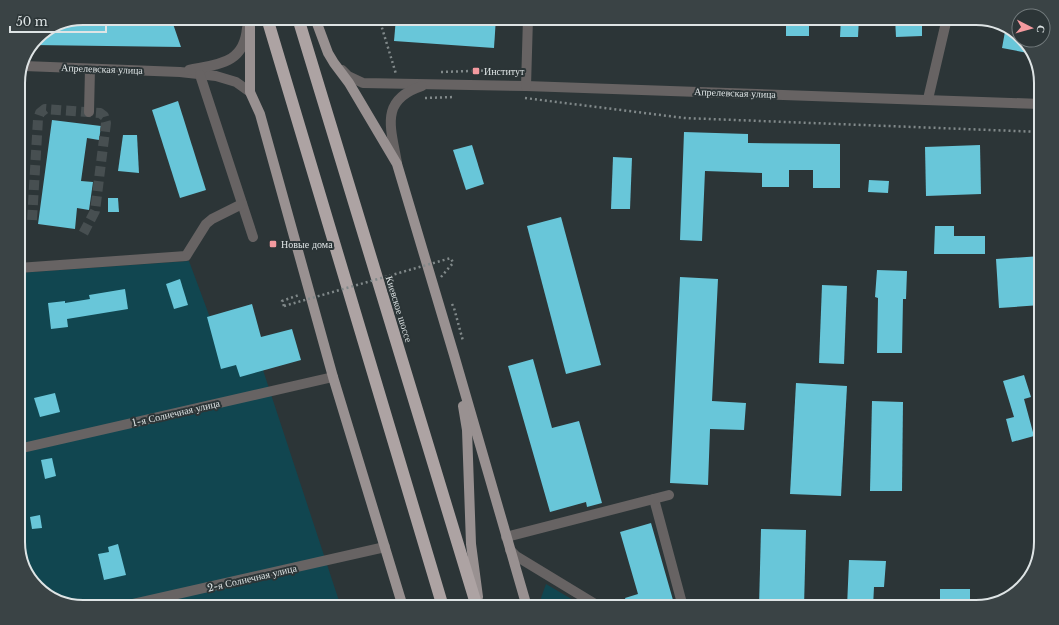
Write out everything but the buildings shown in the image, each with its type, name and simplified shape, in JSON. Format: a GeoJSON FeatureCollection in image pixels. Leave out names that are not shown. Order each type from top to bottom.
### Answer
{"type":"FeatureCollection","features":[{"type":"Feature","properties":{"kind":"highway"},"geometry":{"type":"LineString","coordinates":[[268,25],[441,600]]}},
{"type":"Feature","properties":{"kind":"highway","name":"Киевское шоссе"},"geometry":{"type":"LineString","coordinates":[[300,25],[477,600]]}},
{"type":"Feature","properties":{"kind":"main road"},"geometry":{"type":"LineString","coordinates":[[250,25],[250,92],[260,114],[334,377],[401,600]]}},
{"type":"Feature","properties":{"kind":"main road"},"geometry":{"type":"LineString","coordinates":[[318,25],[334,63],[349,83],[397,164],[525,600]]}},
{"type":"Feature","properties":{"kind":"main road"},"geometry":{"type":"LineString","coordinates":[[454,355],[467,430],[471,544],[478,600]]}},
{"type":"Feature","properties":{"kind":"street"},"geometry":{"type":"LineString","coordinates":[[180,72],[223,63],[230,60],[236,55],[245,41],[247,25]]}},
{"type":"Feature","properties":{"kind":"street"},"geometry":{"type":"LineString","coordinates":[[526,86],[528,25]]}},
{"type":"Feature","properties":{"kind":"street"},"geometry":{"type":"LineString","coordinates":[[928,99],[945,25]]}},
{"type":"Feature","properties":{"kind":"street","name":"Апрелевская улица"},"geometry":{"type":"LineString","coordinates":[[334,63],[348,76],[363,83],[526,86],[1034,104]]}},
{"type":"Feature","properties":{"kind":"street","name":"Апрелевская улица"},"geometry":{"type":"LineString","coordinates":[[27,66],[180,72]]}},
{"type":"Feature","properties":{"kind":"street"},"geometry":{"type":"LineString","coordinates":[[89,112],[90,69]]}},
{"type":"Feature","properties":{"kind":"street"},"geometry":{"type":"LineString","coordinates":[[180,72],[216,76],[236,82],[250,92]]}},
{"type":"Feature","properties":{"kind":"street"},"geometry":{"type":"LineString","coordinates":[[200,74],[253,237]]}},
{"type":"Feature","properties":{"kind":"street"},"geometry":{"type":"LineString","coordinates":[[397,164],[390,124],[392,111],[398,100],[406,92],[430,84]]}},
{"type":"Feature","properties":{"kind":"street"},"geometry":{"type":"LineString","coordinates":[[25,268],[186,256],[209,221],[227,210],[242,204]]}},
{"type":"Feature","properties":{"kind":"street","name":"1-я Солнечная улица"},"geometry":{"type":"LineString","coordinates":[[25,447],[334,377]]}},
{"type":"Feature","properties":{"kind":"street"},"geometry":{"type":"LineString","coordinates":[[506,537],[669,495]]}},
{"type":"Feature","properties":{"kind":"street"},"geometry":{"type":"LineString","coordinates":[[654,499],[681,600]]}},
{"type":"Feature","properties":{"kind":"street","name":"2-я Солнечная улица"},"geometry":{"type":"LineString","coordinates":[[151,600],[385,547]]}},
{"type":"Feature","properties":{"kind":"street"},"geometry":{"type":"LineString","coordinates":[[510,550],[516,556],[588,600]]}},
{"type":"Feature","properties":{"kind":"path"},"geometry":{"type":"LineString","coordinates":[[381,25],[395,74]]}},
{"type":"Feature","properties":{"kind":"path"},"geometry":{"type":"LineString","coordinates":[[439,72],[500,70]]}},
{"type":"Feature","properties":{"kind":"path"},"geometry":{"type":"LineString","coordinates":[[389,74],[403,73]]}},
{"type":"Feature","properties":{"kind":"path"},"geometry":{"type":"LineString","coordinates":[[418,98],[455,97]]}},
{"type":"Feature","properties":{"kind":"path"},"geometry":{"type":"LineString","coordinates":[[523,98],[684,118],[1034,132]]}},
{"type":"Feature","properties":{"kind":"path"},"geometry":{"type":"LineString","coordinates":[[436,256],[443,283]]}},
{"type":"Feature","properties":{"kind":"path"},"geometry":{"type":"LineString","coordinates":[[300,295],[282,301],[284,306],[451,258],[453,263],[441,277]]}},
{"type":"Feature","properties":{"kind":"path"},"geometry":{"type":"LineString","coordinates":[[450,302],[454,308],[464,343]]}},
{"type":"Feature","properties":{"kind":"shaded area"},"geometry":{"type":"Polygon","coordinates":[[[189,261],[212,323],[261,364],[339,600],[75,600],[60,596],[47,588],[37,578],[28,561],[25,546],[25,273],[189,261]]]}},
{"type":"Feature","properties":{"kind":"shaded area"},"geometry":{"type":"Polygon","coordinates":[[[546,584],[573,600],[541,600],[546,584]]]}},
{"type":"Feature","properties":{"kind":"tunnel"},"geometry":{"type":"LineString","coordinates":[[32,220],[38,119],[40,113],[45,109],[100,113],[104,116],[106,123],[95,211],[83,234]]}},
{"type":"Feature","properties":{"kind":"place","name":"Институт"},"geometry":{"type":"Point","coordinates":[476,71]}},
{"type":"Feature","properties":{"kind":"place","name":"Новые дома"},"geometry":{"type":"Point","coordinates":[273,244]}}]}
